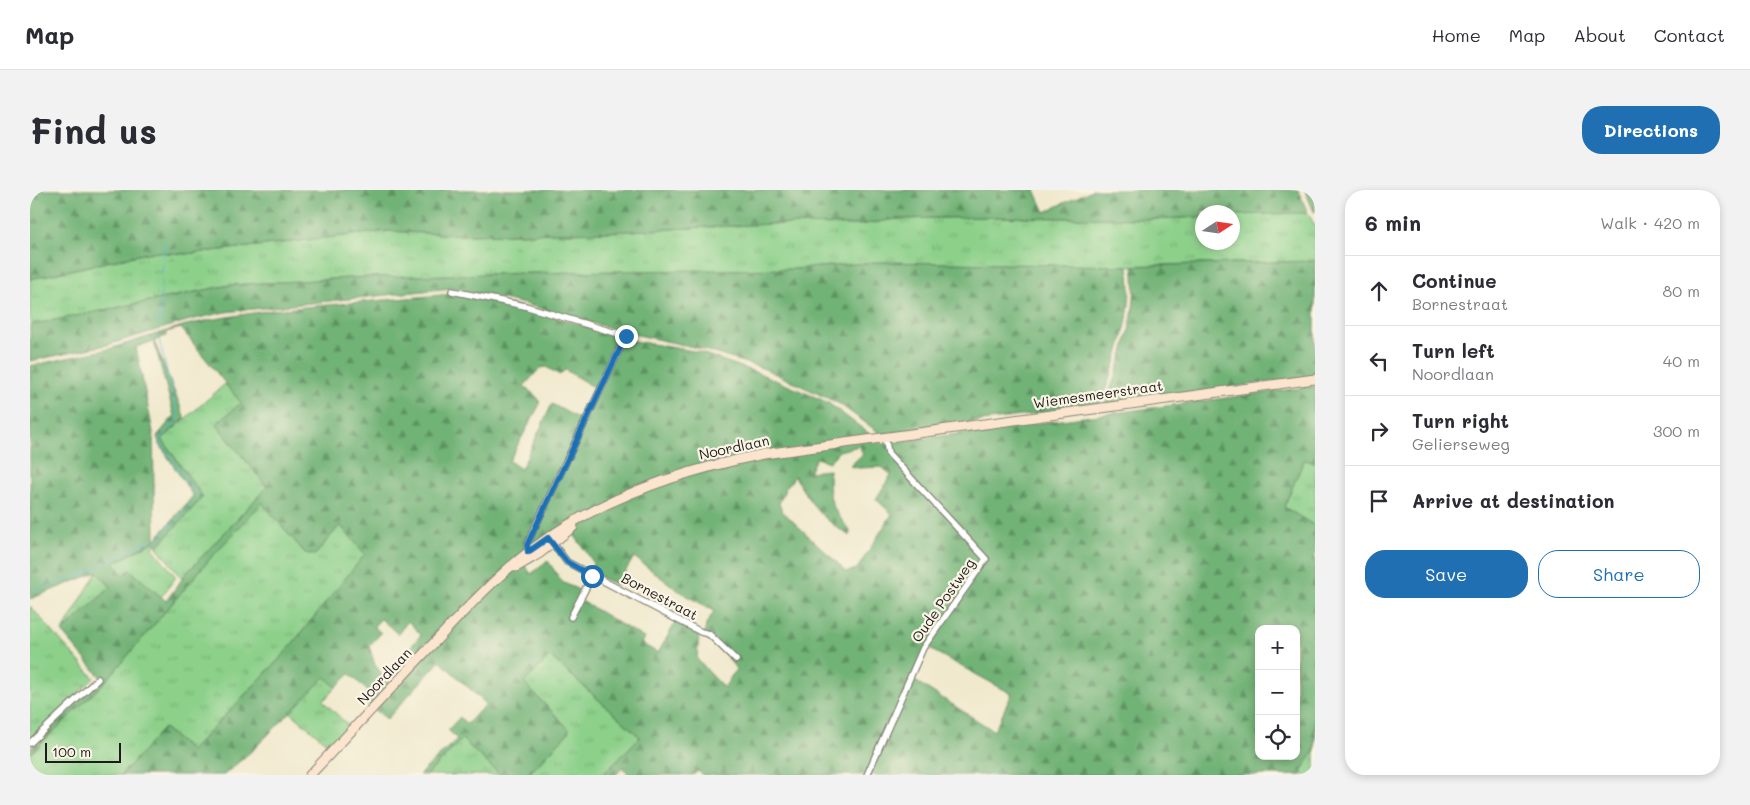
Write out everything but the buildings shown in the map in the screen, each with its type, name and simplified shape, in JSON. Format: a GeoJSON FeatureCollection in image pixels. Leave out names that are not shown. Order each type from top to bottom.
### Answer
{"type":"FeatureCollection","features":[{"type":"Feature","properties":{"kind":"main road","name":"Wiemesmeerstraat"},"geometry":{"type":"LineString","coordinates":[[885,437],[1315,379]]}},
{"type":"Feature","properties":{"kind":"main road","name":"Noordlaan"},"geometry":{"type":"LineString","coordinates":[[478,596],[550,541],[596,511],[658,482],[714,464],[764,454],[885,437]]}},
{"type":"Feature","properties":{"kind":"main road","name":"Noordlaan"},"geometry":{"type":"LineString","coordinates":[[310,775],[499,575],[528,552],[550,541]]}},
{"type":"Feature","properties":{"kind":"street"},"geometry":{"type":"LineString","coordinates":[[452,291],[525,306],[626,336],[534,529],[527,545],[528,552]]}},
{"type":"Feature","properties":{"kind":"street","name":"Oude Postweg"},"geometry":{"type":"LineString","coordinates":[[867,775],[923,648],[986,559],[888,453],[885,437]]}},
{"type":"Feature","properties":{"kind":"street","name":"Bornestraat"},"geometry":{"type":"LineString","coordinates":[[550,541],[567,562],[700,632],[709,634],[736,660]]}},
{"type":"Feature","properties":{"kind":"street"},"geometry":{"type":"LineString","coordinates":[[571,616],[592,576]]}},
{"type":"Feature","properties":{"kind":"street"},"geometry":{"type":"LineString","coordinates":[[30,743],[98,679]]}},
{"type":"Feature","properties":{"kind":"green space"},"geometry":{"type":"Polygon","coordinates":[[[30,190],[1035,190],[1045,212],[1092,190],[1298,190],[1308,213],[1240,215],[1240,205],[1195,205],[1195,217],[1159,219],[986,217],[896,219],[859,225],[771,224],[609,232],[464,235],[387,231],[186,254],[152,252],[30,279],[30,190]]]}},
{"type":"Feature","properties":{"kind":"green space"},"geometry":{"type":"Polygon","coordinates":[[[1305,190],[1315,190],[1315,212],[1314,212],[1305,190]]]}},
{"type":"Feature","properties":{"kind":"green space"},"geometry":{"type":"Polygon","coordinates":[[[1308,213],[1315,226],[1315,261],[1115,266],[879,262],[796,269],[707,272],[621,271],[368,277],[230,285],[30,325],[30,279],[152,252],[186,254],[387,231],[464,235],[609,232],[771,224],[859,225],[896,219],[986,217],[1159,219],[1195,217],[1195,250],[1240,250],[1240,215],[1308,213]]]}},
{"type":"Feature","properties":{"kind":"green space"},"geometry":{"type":"Polygon","coordinates":[[[1315,261],[1315,376],[1105,404],[1128,336],[1134,301],[1133,266],[1315,261]]]}},
{"type":"Feature","properties":{"kind":"green space"},"geometry":{"type":"Polygon","coordinates":[[[879,262],[1128,266],[1130,284],[1127,319],[1118,355],[1099,406],[881,434],[838,403],[765,369],[698,348],[624,332],[525,304],[452,288],[225,312],[190,320],[107,345],[30,361],[30,325],[230,285],[368,277],[796,269],[879,262]]]}},
{"type":"Feature","properties":{"kind":"green space"},"geometry":{"type":"Polygon","coordinates":[[[452,294],[526,308],[629,340],[699,352],[761,374],[827,402],[883,444],[1315,386],[1315,462],[1304,460],[1284,507],[1315,526],[1315,749],[1302,770],[1302,775],[702,775],[698,771],[693,775],[629,775],[623,767],[616,775],[603,775],[640,737],[550,656],[524,683],[569,729],[568,733],[528,775],[500,775],[462,739],[427,775],[419,775],[457,739],[448,730],[460,717],[467,724],[486,704],[440,661],[387,719],[368,705],[372,696],[350,674],[336,687],[325,677],[255,748],[224,775],[121,775],[164,728],[191,751],[284,654],[365,554],[340,525],[315,555],[305,553],[262,503],[209,560],[106,681],[30,754],[30,748],[102,679],[62,632],[111,587],[97,572],[30,599],[30,366],[109,349],[186,325],[272,310],[452,294]],[[181,328],[166,332],[166,336],[154,341],[185,418],[162,439],[203,497],[157,547],[154,541],[114,563],[123,576],[130,570],[166,601],[185,575],[267,487],[216,424],[241,403],[181,328]],[[154,341],[136,347],[153,432],[155,540],[193,496],[159,443],[157,436],[174,416],[154,341]],[[546,367],[540,368],[524,386],[538,398],[540,404],[509,461],[521,469],[552,404],[583,421],[597,389],[565,370],[560,375],[546,367]],[[859,446],[839,451],[829,462],[816,458],[809,472],[829,470],[830,497],[838,515],[850,531],[850,536],[832,524],[818,510],[805,494],[795,476],[785,489],[779,504],[782,511],[847,572],[857,569],[892,514],[876,499],[891,475],[882,467],[859,468],[850,466],[863,454],[859,446]],[[573,533],[525,565],[531,574],[548,561],[562,582],[583,592],[578,599],[644,638],[641,643],[658,653],[677,620],[693,628],[699,636],[697,659],[724,688],[736,669],[719,645],[704,636],[706,625],[714,611],[679,591],[634,557],[617,585],[591,573],[593,562],[573,533]],[[381,619],[374,626],[381,633],[369,646],[375,665],[389,683],[414,656],[409,649],[421,635],[408,621],[398,634],[381,619]],[[926,647],[912,679],[994,731],[1012,694],[926,647]]]}},
{"type":"Feature","properties":{"kind":"green space"},"geometry":{"type":"Polygon","coordinates":[[[225,384],[242,403],[216,424],[267,487],[182,578],[157,547],[203,497],[162,439],[225,384]]]}},
{"type":"Feature","properties":{"kind":"green space"},"geometry":{"type":"Polygon","coordinates":[[[1304,459],[1315,462],[1315,526],[1284,507],[1304,459]]]}},
{"type":"Feature","properties":{"kind":"green space"},"geometry":{"type":"Polygon","coordinates":[[[262,502],[305,553],[315,555],[340,525],[366,554],[284,654],[191,751],[164,728],[121,775],[30,775],[30,754],[106,681],[209,560],[262,502]]]}},
{"type":"Feature","properties":{"kind":"green space"},"geometry":{"type":"Polygon","coordinates":[[[155,541],[153,548],[176,577],[161,597],[130,570],[123,576],[114,563],[155,541]]]}},
{"type":"Feature","properties":{"kind":"green space"},"geometry":{"type":"Polygon","coordinates":[[[97,572],[111,587],[62,632],[97,572]]]}},
{"type":"Feature","properties":{"kind":"green space"},"geometry":{"type":"Polygon","coordinates":[[[30,606],[94,678],[30,740],[30,606]]]}},
{"type":"Feature","properties":{"kind":"green space"},"geometry":{"type":"Polygon","coordinates":[[[550,656],[640,737],[603,775],[528,775],[568,733],[569,729],[524,683],[550,656]]]}},
{"type":"Feature","properties":{"kind":"green space"},"geometry":{"type":"Polygon","coordinates":[[[325,676],[336,687],[323,701],[349,726],[330,746],[289,711],[325,676]]]}},
{"type":"Feature","properties":{"kind":"green space"},"geometry":{"type":"Polygon","coordinates":[[[1315,724],[1315,775],[1278,775],[1292,760],[1300,760],[1300,749],[1315,724]]]}},
{"type":"Feature","properties":{"kind":"green space"},"geometry":{"type":"Polygon","coordinates":[[[462,739],[500,775],[427,775],[462,739]]]}},
{"type":"Feature","properties":{"kind":"waterway"},"geometry":{"type":"LineString","coordinates":[[163,259],[165,242]]}},
{"type":"Feature","properties":{"kind":"waterway"},"geometry":{"type":"LineString","coordinates":[[162,274],[163,265]]}},
{"type":"Feature","properties":{"kind":"waterway"},"geometry":{"type":"LineString","coordinates":[[161,288],[162,282]]}},
{"type":"Feature","properties":{"kind":"waterway"},"geometry":{"type":"LineString","coordinates":[[159,327],[161,292]]}},
{"type":"Feature","properties":{"kind":"waterway"},"geometry":{"type":"LineString","coordinates":[[156,541],[198,498],[161,443],[160,438],[179,419],[158,335]]}},
{"type":"Feature","properties":{"kind":"waterway"},"geometry":{"type":"LineString","coordinates":[[30,592],[81,575],[150,540]]}},
{"type":"Feature","properties":{"kind":"route"},"geometry":{"type":"LineString","coordinates":[[592,576],[562,558],[548,538],[528,552],[527,545],[626,336]]}}]}
